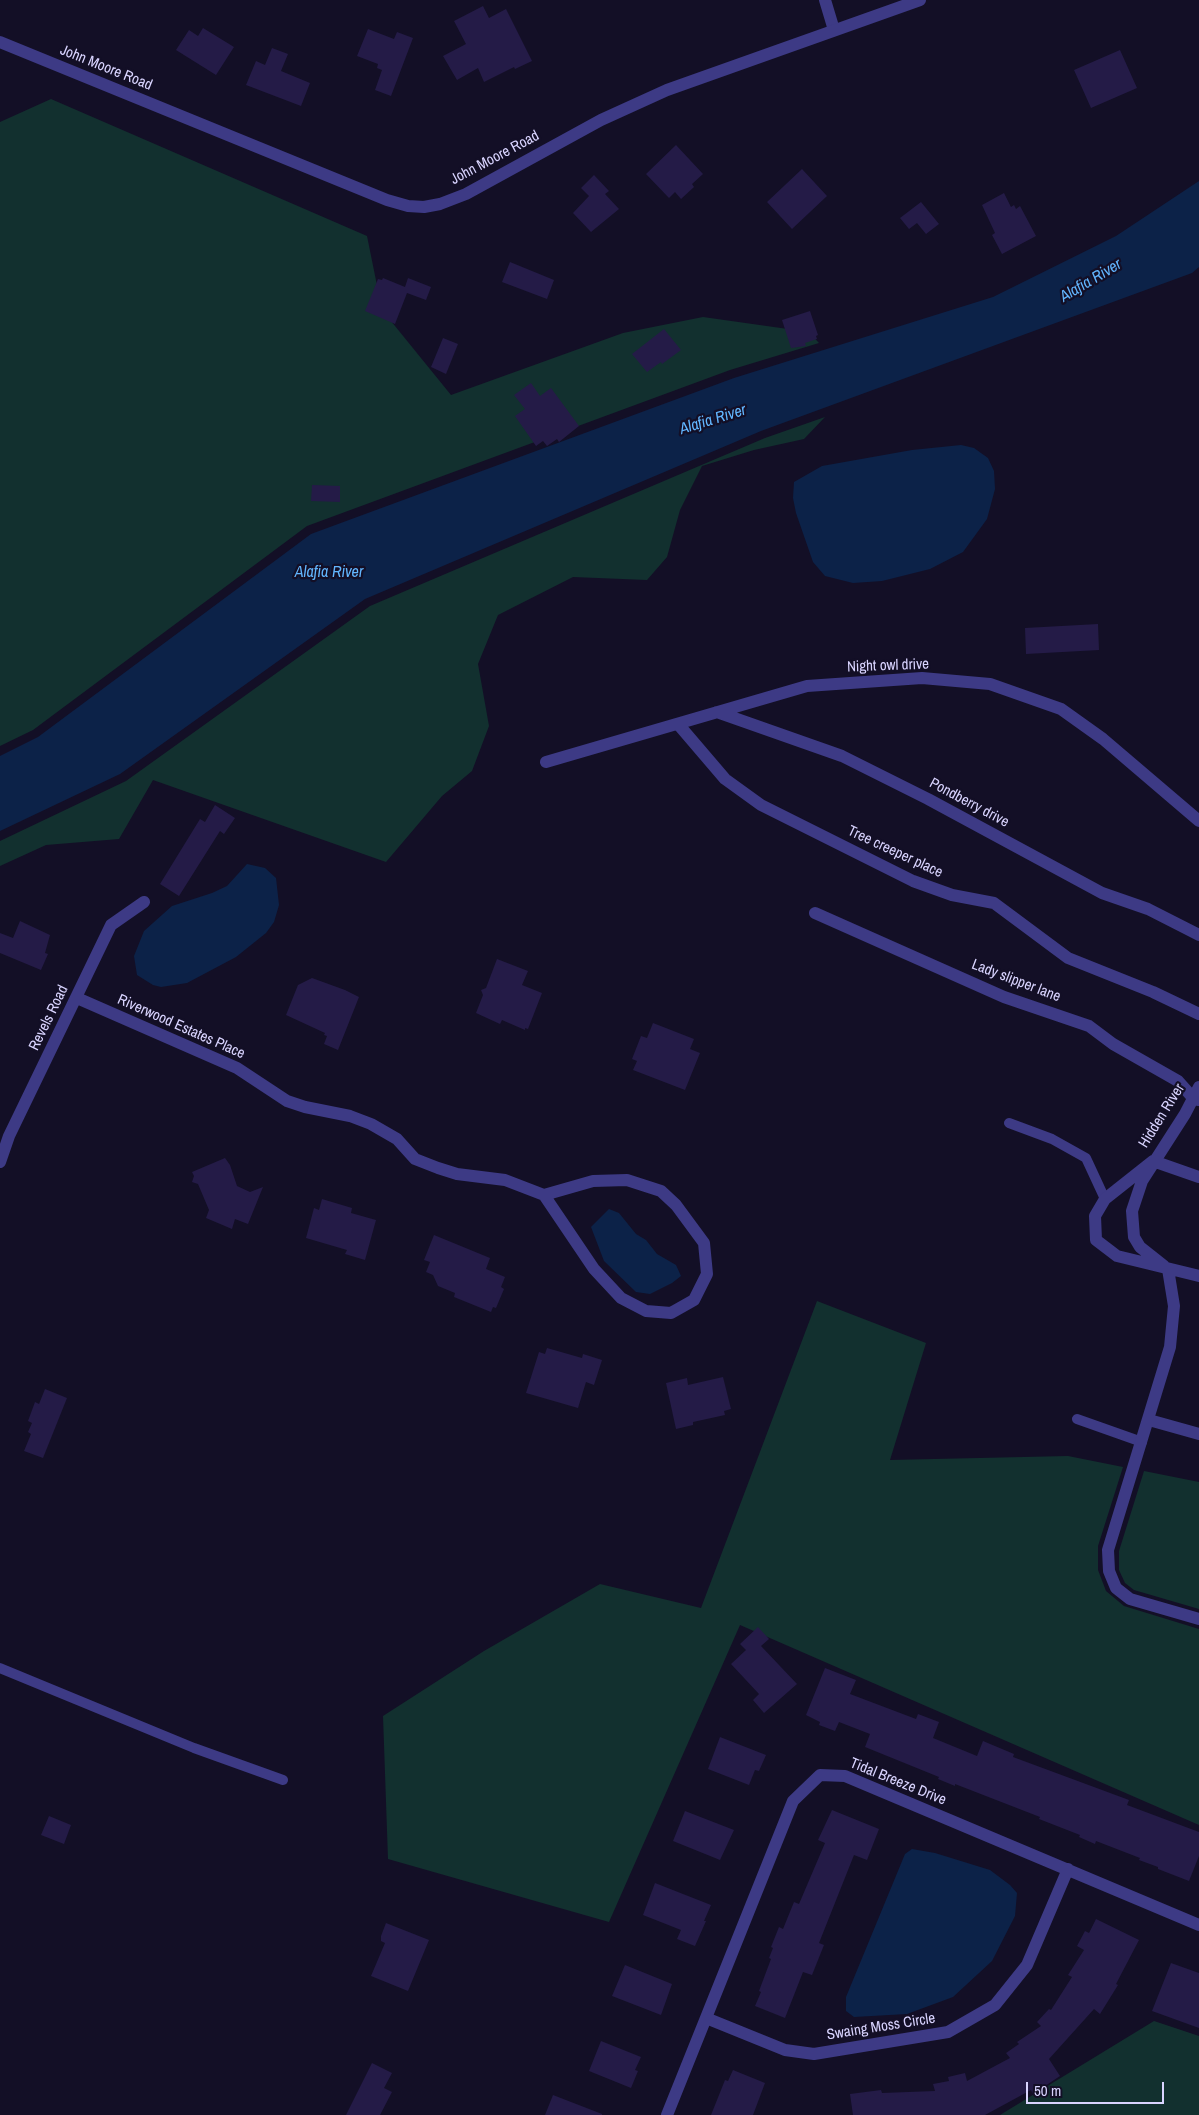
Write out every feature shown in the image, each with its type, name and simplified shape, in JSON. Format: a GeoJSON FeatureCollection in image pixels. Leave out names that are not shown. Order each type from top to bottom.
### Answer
{"type":"FeatureCollection","features":[{"type":"Feature","properties":{"kind":"street"},"geometry":{"type":"LineString","coordinates":[[825,0],[834,30]]}},
{"type":"Feature","properties":{"kind":"street","name":"John Moore Road"},"geometry":{"type":"LineString","coordinates":[[0,42],[387,200],[408,206],[424,207],[440,204],[466,194],[584,128],[642,101],[920,0]]}},
{"type":"Feature","properties":{"kind":"street","name":"Night owl drive"},"geometry":{"type":"LineString","coordinates":[[546,762],[807,686],[922,678],[990,684],[1060,709],[1103,739],[1199,821]]}},
{"type":"Feature","properties":{"kind":"street","name":"Pondberry drive"},"geometry":{"type":"LineString","coordinates":[[717,712],[842,756],[928,799],[1102,893],[1148,909],[1199,935]]}},
{"type":"Feature","properties":{"kind":"street","name":"Tree creeper place"},"geometry":{"type":"LineString","coordinates":[[678,724],[725,779],[761,805],[913,881],[952,895],[994,903],[1068,958],[1153,992],[1199,1014]]}},
{"type":"Feature","properties":{"kind":"street","name":"Revels Road"},"geometry":{"type":"LineString","coordinates":[[0,1162],[2,1149],[111,925],[144,902]]}},
{"type":"Feature","properties":{"kind":"street","name":"Lady slipper lane"},"geometry":{"type":"LineString","coordinates":[[814,913],[1004,997],[1089,1026],[1113,1044],[1178,1081],[1197,1095]]}},
{"type":"Feature","properties":{"kind":"street","name":"Riverwood Estates Place"},"geometry":{"type":"LineString","coordinates":[[77,998],[237,1068],[287,1101],[305,1107],[350,1116],[371,1124],[397,1139],[415,1158],[438,1168],[457,1174],[505,1180],[544,1195]]}},
{"type":"Feature","properties":{"kind":"street","name":"Hidden River"},"geometry":{"type":"LineString","coordinates":[[1168,1269],[1140,1247],[1134,1237],[1132,1211],[1135,1196],[1153,1162],[1197,1095]]}},
{"type":"Feature","properties":{"kind":"street","name":"Hidden River"},"geometry":{"type":"LineString","coordinates":[[1153,1162],[1199,1177]]}},
{"type":"Feature","properties":{"kind":"street","name":"Hidden River"},"geometry":{"type":"LineString","coordinates":[[1153,1162],[1105,1199],[1095,1216],[1096,1240],[1117,1256],[1199,1276]]}},
{"type":"Feature","properties":{"kind":"street"},"geometry":{"type":"LineString","coordinates":[[627,1180],[661,1191],[676,1205],[704,1243],[707,1274],[694,1300],[671,1313],[646,1311],[621,1298],[594,1270],[544,1195],[593,1182],[627,1180]]}},
{"type":"Feature","properties":{"kind":"street"},"geometry":{"type":"LineString","coordinates":[[1168,1269],[1174,1306],[1170,1347],[1108,1550],[1109,1571],[1116,1588],[1130,1599],[1199,1619]]}},
{"type":"Feature","properties":{"kind":"street"},"geometry":{"type":"LineString","coordinates":[[1149,1420],[1199,1434]]}},
{"type":"Feature","properties":{"kind":"street","name":"Tidal Breeze Drive"},"geometry":{"type":"LineString","coordinates":[[667,2115],[793,1801],[820,1774],[845,1776],[1199,1925]]}},
{"type":"Feature","properties":{"kind":"street","name":"Swaing Moss Circle"},"geometry":{"type":"LineString","coordinates":[[706,2018],[785,2050],[814,2054],[948,2032],[995,2005],[1027,1965],[1068,1869]]}},
{"type":"Feature","properties":{"kind":"lane"},"geometry":{"type":"LineString","coordinates":[[1009,1123],[1052,1139],[1086,1158],[1105,1199]]}},
{"type":"Feature","properties":{"kind":"lane"},"geometry":{"type":"LineString","coordinates":[[1076,1420],[1142,1442]]}},
{"type":"Feature","properties":{"kind":"lane"},"geometry":{"type":"LineString","coordinates":[[0,1668],[194,1748],[283,1780]]}},
{"type":"Feature","properties":{"kind":"green space"},"geometry":{"type":"Polygon","coordinates":[[[51,99],[367,236],[382,310],[451,395],[623,333],[703,317],[809,332],[819,343],[730,370],[307,526],[33,730],[0,746],[0,122],[51,99]]]}},
{"type":"Feature","properties":{"kind":"green space"},"geometry":{"type":"Polygon","coordinates":[[[825,417],[804,439],[754,450],[702,466],[680,510],[667,557],[647,580],[573,577],[498,615],[478,664],[489,726],[472,771],[442,796],[386,862],[153,780],[119,839],[46,845],[0,866],[0,841],[126,781],[370,606],[765,438],[825,417]]]}},
{"type":"Feature","properties":{"kind":"green space"},"geometry":{"type":"Polygon","coordinates":[[[817,1301],[926,1343],[890,1460],[1068,1456],[1123,1467],[1098,1546],[1098,1570],[1106,1591],[1124,1606],[1199,1629],[1199,1825],[740,1625],[609,1922],[388,1859],[383,1716],[484,1651],[600,1584],[701,1608],[817,1301]]]}},
{"type":"Feature","properties":{"kind":"green space"},"geometry":{"type":"Polygon","coordinates":[[[1144,1471],[1199,1482],[1199,1609],[1134,1590],[1125,1583],[1119,1570],[1119,1551],[1144,1471]]]}},
{"type":"Feature","properties":{"kind":"green space"},"geometry":{"type":"Polygon","coordinates":[[[1154,2021],[1199,2036],[1199,2115],[1000,2115],[1154,2021]]]}},
{"type":"Feature","properties":{"kind":"water","name":"Alafia River"},"geometry":{"type":"Polygon","coordinates":[[[1199,181],[1199,267],[1192,273],[761,431],[365,599],[120,774],[0,831],[0,756],[38,737],[311,534],[734,378],[993,297],[1116,236],[1199,181]]]}},
{"type":"Feature","properties":{"kind":"water"},"geometry":{"type":"Polygon","coordinates":[[[961,445],[974,448],[988,458],[994,471],[995,489],[987,519],[963,552],[930,569],[882,581],[853,583],[825,576],[813,562],[796,513],[793,498],[794,482],[822,466],[912,450],[961,445]]]}},
{"type":"Feature","properties":{"kind":"water"},"geometry":{"type":"Polygon","coordinates":[[[247,864],[265,868],[276,878],[279,905],[274,922],[266,933],[236,957],[187,983],[161,987],[153,985],[137,975],[134,956],[144,931],[172,906],[227,886],[247,864]]]}},
{"type":"Feature","properties":{"kind":"water"},"geometry":{"type":"Polygon","coordinates":[[[609,1209],[619,1213],[636,1234],[646,1240],[657,1254],[676,1265],[681,1276],[672,1283],[650,1294],[636,1292],[604,1261],[591,1227],[609,1209]]]}},
{"type":"Feature","properties":{"kind":"water"},"geometry":{"type":"Polygon","coordinates":[[[912,1849],[935,1853],[990,1870],[1010,1885],[1017,1893],[1015,1916],[992,1961],[953,1997],[907,2014],[854,2017],[846,2011],[846,1997],[905,1854],[912,1849]]]}},
{"type":"Feature","properties":{"kind":"building"},"geometry":{"type":"Polygon","coordinates":[[[483,6],[489,18],[506,9],[532,61],[515,69],[514,67],[484,82],[478,68],[457,80],[443,56],[466,44],[454,21],[483,6]]]}},
{"type":"Feature","properties":{"kind":"building"},"geometry":{"type":"Polygon","coordinates":[[[203,28],[234,47],[216,75],[176,50],[189,30],[198,36],[203,28]]]}},
{"type":"Feature","properties":{"kind":"building"},"geometry":{"type":"Polygon","coordinates":[[[368,29],[394,39],[397,32],[413,38],[391,96],[375,90],[382,70],[377,68],[378,64],[357,56],[368,29]]]}},
{"type":"Feature","properties":{"kind":"building"},"geometry":{"type":"Polygon","coordinates":[[[272,48],[288,54],[281,71],[310,83],[301,106],[246,85],[256,61],[265,65],[272,48]]]}},
{"type":"Feature","properties":{"kind":"building"},"geometry":{"type":"Polygon","coordinates":[[[1120,50],[1137,88],[1091,108],[1074,70],[1120,50]]]}},
{"type":"Feature","properties":{"kind":"building"},"geometry":{"type":"Polygon","coordinates":[[[676,145],[703,174],[692,184],[694,187],[681,199],[675,192],[669,198],[646,174],[676,145]]]}},
{"type":"Feature","properties":{"kind":"building"},"geometry":{"type":"Polygon","coordinates":[[[802,169],[827,196],[792,229],[767,202],[802,169]]]}},
{"type":"Feature","properties":{"kind":"building"},"geometry":{"type":"Polygon","coordinates":[[[594,175],[609,191],[605,194],[619,209],[591,232],[573,213],[589,196],[581,188],[594,175]]]}},
{"type":"Feature","properties":{"kind":"building"},"geometry":{"type":"Polygon","coordinates":[[[1004,193],[1011,207],[1014,205],[1016,209],[1020,206],[1036,236],[1002,254],[992,235],[995,233],[982,205],[1004,193]]]}},
{"type":"Feature","properties":{"kind":"building"},"geometry":{"type":"Polygon","coordinates":[[[921,202],[939,224],[926,234],[917,223],[909,229],[900,218],[921,202]]]}},
{"type":"Feature","properties":{"kind":"building"},"geometry":{"type":"Polygon","coordinates":[[[510,262],[554,280],[547,299],[502,282],[510,262]]]}},
{"type":"Feature","properties":{"kind":"building"},"geometry":{"type":"Polygon","coordinates":[[[383,278],[405,287],[408,278],[431,287],[426,300],[407,293],[395,324],[365,311],[378,279],[382,280],[383,278]]]}},
{"type":"Feature","properties":{"kind":"building"},"geometry":{"type":"Polygon","coordinates":[[[810,311],[818,335],[816,336],[817,339],[805,343],[806,346],[791,348],[782,320],[810,311]]]}},
{"type":"Feature","properties":{"kind":"building"},"geometry":{"type":"Polygon","coordinates":[[[664,329],[681,350],[647,372],[632,354],[664,329]]]}},
{"type":"Feature","properties":{"kind":"building"},"geometry":{"type":"Polygon","coordinates":[[[443,338],[458,344],[446,374],[431,367],[443,338]]]}},
{"type":"Feature","properties":{"kind":"building"},"geometry":{"type":"Polygon","coordinates":[[[531,383],[540,396],[551,388],[579,426],[559,442],[557,439],[547,446],[543,441],[536,446],[515,416],[525,409],[514,395],[531,383]]]}},
{"type":"Feature","properties":{"kind":"building"},"geometry":{"type":"Polygon","coordinates":[[[312,485],[340,486],[340,502],[311,501],[312,485]]]}},
{"type":"Feature","properties":{"kind":"building"},"geometry":{"type":"Polygon","coordinates":[[[1098,624],[1099,650],[1026,654],[1025,628],[1098,624]]]}},
{"type":"Feature","properties":{"kind":"building"},"geometry":{"type":"Polygon","coordinates":[[[215,805],[235,818],[224,834],[220,831],[179,896],[160,884],[200,819],[205,822],[215,805]]]}},
{"type":"Feature","properties":{"kind":"building"},"geometry":{"type":"Polygon","coordinates":[[[20,921],[50,935],[45,953],[48,954],[41,970],[0,953],[0,933],[13,938],[20,921]]]}},
{"type":"Feature","properties":{"kind":"building"},"geometry":{"type":"Polygon","coordinates":[[[497,959],[528,971],[522,985],[542,993],[528,1029],[525,1028],[525,1030],[502,1020],[500,1024],[476,1013],[483,995],[481,990],[486,988],[497,959]]]}},
{"type":"Feature","properties":{"kind":"building"},"geometry":{"type":"Polygon","coordinates":[[[312,978],[359,997],[338,1050],[324,1044],[327,1036],[324,1035],[325,1033],[286,1015],[298,985],[312,978]]]}},
{"type":"Feature","properties":{"kind":"building"},"geometry":{"type":"Polygon","coordinates":[[[653,1023],[694,1039],[690,1049],[700,1053],[685,1090],[633,1070],[637,1061],[632,1059],[641,1036],[647,1038],[653,1023]]]}},
{"type":"Feature","properties":{"kind":"building"},"geometry":{"type":"Polygon","coordinates":[[[225,1158],[230,1165],[237,1186],[250,1192],[263,1187],[248,1224],[235,1219],[232,1229],[206,1218],[209,1210],[198,1184],[192,1182],[194,1176],[192,1172],[225,1158]]]}},
{"type":"Feature","properties":{"kind":"building"},"geometry":{"type":"Polygon","coordinates":[[[322,1199],[352,1208],[351,1213],[376,1220],[365,1260],[345,1254],[347,1250],[306,1238],[314,1208],[319,1210],[322,1199]]]}},
{"type":"Feature","properties":{"kind":"building"},"geometry":{"type":"Polygon","coordinates":[[[434,1235],[490,1258],[486,1269],[505,1277],[501,1287],[504,1289],[496,1308],[493,1307],[491,1312],[454,1297],[455,1293],[438,1286],[433,1275],[426,1272],[430,1262],[424,1260],[434,1235]]]}},
{"type":"Feature","properties":{"kind":"building"},"geometry":{"type":"Polygon","coordinates":[[[547,1348],[582,1358],[583,1354],[602,1360],[594,1385],[586,1382],[578,1408],[526,1393],[539,1352],[545,1354],[547,1348]]]}},
{"type":"Feature","properties":{"kind":"building"},"geometry":{"type":"Polygon","coordinates":[[[723,1377],[731,1409],[724,1411],[725,1415],[693,1422],[693,1425],[676,1429],[666,1383],[687,1378],[688,1385],[723,1377]]]}},
{"type":"Feature","properties":{"kind":"building"},"geometry":{"type":"Polygon","coordinates":[[[45,1389],[67,1398],[43,1458],[24,1451],[31,1434],[28,1432],[32,1423],[28,1421],[35,1402],[39,1404],[45,1389]]]}},
{"type":"Feature","properties":{"kind":"building"},"geometry":{"type":"Polygon","coordinates":[[[758,1627],[769,1639],[761,1646],[797,1684],[764,1713],[753,1700],[759,1694],[731,1664],[746,1650],[740,1644],[758,1627]]]}},
{"type":"Feature","properties":{"kind":"building"},"geometry":{"type":"Polygon","coordinates":[[[825,1668],[856,1680],[850,1694],[916,1719],[918,1714],[939,1722],[933,1738],[977,1756],[983,1741],[1014,1754],[1013,1757],[1129,1800],[1127,1805],[1199,1832],[1199,1856],[1189,1881],[1158,1869],[1158,1867],[1139,1860],[1140,1858],[1096,1841],[1095,1844],[1079,1837],[1080,1835],[1039,1819],[1040,1817],[955,1784],[955,1786],[938,1779],[939,1777],[865,1747],[870,1734],[839,1722],[835,1731],[819,1725],[820,1722],[806,1715],[825,1668]]]}},
{"type":"Feature","properties":{"kind":"building"},"geometry":{"type":"Polygon","coordinates":[[[720,1737],[766,1755],[759,1771],[755,1770],[749,1785],[708,1769],[720,1737]]]}},
{"type":"Feature","properties":{"kind":"building"},"geometry":{"type":"Polygon","coordinates":[[[832,1810],[879,1829],[867,1860],[854,1855],[819,1943],[824,1945],[812,1975],[803,1972],[785,2018],[755,2006],[771,1959],[769,1958],[773,1948],[771,1947],[779,1927],[783,1929],[794,1902],[799,1904],[825,1843],[818,1840],[832,1810]]]}},
{"type":"Feature","properties":{"kind":"building"},"geometry":{"type":"Polygon","coordinates":[[[685,1811],[734,1830],[720,1860],[673,1841],[685,1811]]]}},
{"type":"Feature","properties":{"kind":"building"},"geometry":{"type":"Polygon","coordinates":[[[49,1816],[71,1825],[64,1844],[41,1835],[49,1816]]]}},
{"type":"Feature","properties":{"kind":"building"},"geometry":{"type":"Polygon","coordinates":[[[655,1883],[711,1905],[695,1946],[677,1939],[681,1930],[643,1915],[655,1883]]]}},
{"type":"Feature","properties":{"kind":"building"},"geometry":{"type":"Polygon","coordinates":[[[1096,1919],[1139,1940],[1116,1984],[1118,1985],[1100,2014],[1094,2009],[1049,2059],[1060,2076],[1033,2094],[1031,2090],[985,2115],[853,2115],[850,2094],[881,2090],[882,2093],[935,2091],[933,2084],[949,2081],[948,2077],[965,2073],[967,2081],[1010,2058],[1006,2053],[1019,2044],[1017,2042],[1041,2026],[1037,2022],[1049,2009],[1051,2010],[1072,1977],[1068,1975],[1084,1950],[1077,1946],[1085,1931],[1089,1933],[1096,1919]]]}},
{"type":"Feature","properties":{"kind":"building"},"geometry":{"type":"Polygon","coordinates":[[[386,1923],[429,1940],[408,1991],[371,1976],[385,1943],[381,1941],[381,1936],[386,1923]]]}},
{"type":"Feature","properties":{"kind":"building"},"geometry":{"type":"Polygon","coordinates":[[[1171,1963],[1199,1973],[1199,2028],[1152,2011],[1171,1963]]]}},
{"type":"Feature","properties":{"kind":"building"},"geometry":{"type":"Polygon","coordinates":[[[625,1965],[672,1984],[661,2015],[612,1996],[625,1965]]]}},
{"type":"Feature","properties":{"kind":"building"},"geometry":{"type":"Polygon","coordinates":[[[601,2041],[641,2057],[635,2070],[638,2071],[631,2088],[589,2071],[601,2041]]]}},
{"type":"Feature","properties":{"kind":"building"},"geometry":{"type":"Polygon","coordinates":[[[372,2063],[392,2073],[384,2088],[392,2092],[380,2115],[346,2115],[372,2063]]]}},
{"type":"Feature","properties":{"kind":"building"},"geometry":{"type":"Polygon","coordinates":[[[733,2070],[765,2083],[753,2115],[711,2115],[725,2080],[728,2081],[733,2070]]]}},
{"type":"Feature","properties":{"kind":"building"},"geometry":{"type":"Polygon","coordinates":[[[553,2095],[602,2114],[602,2115],[545,2115],[553,2095]]]}}]}
